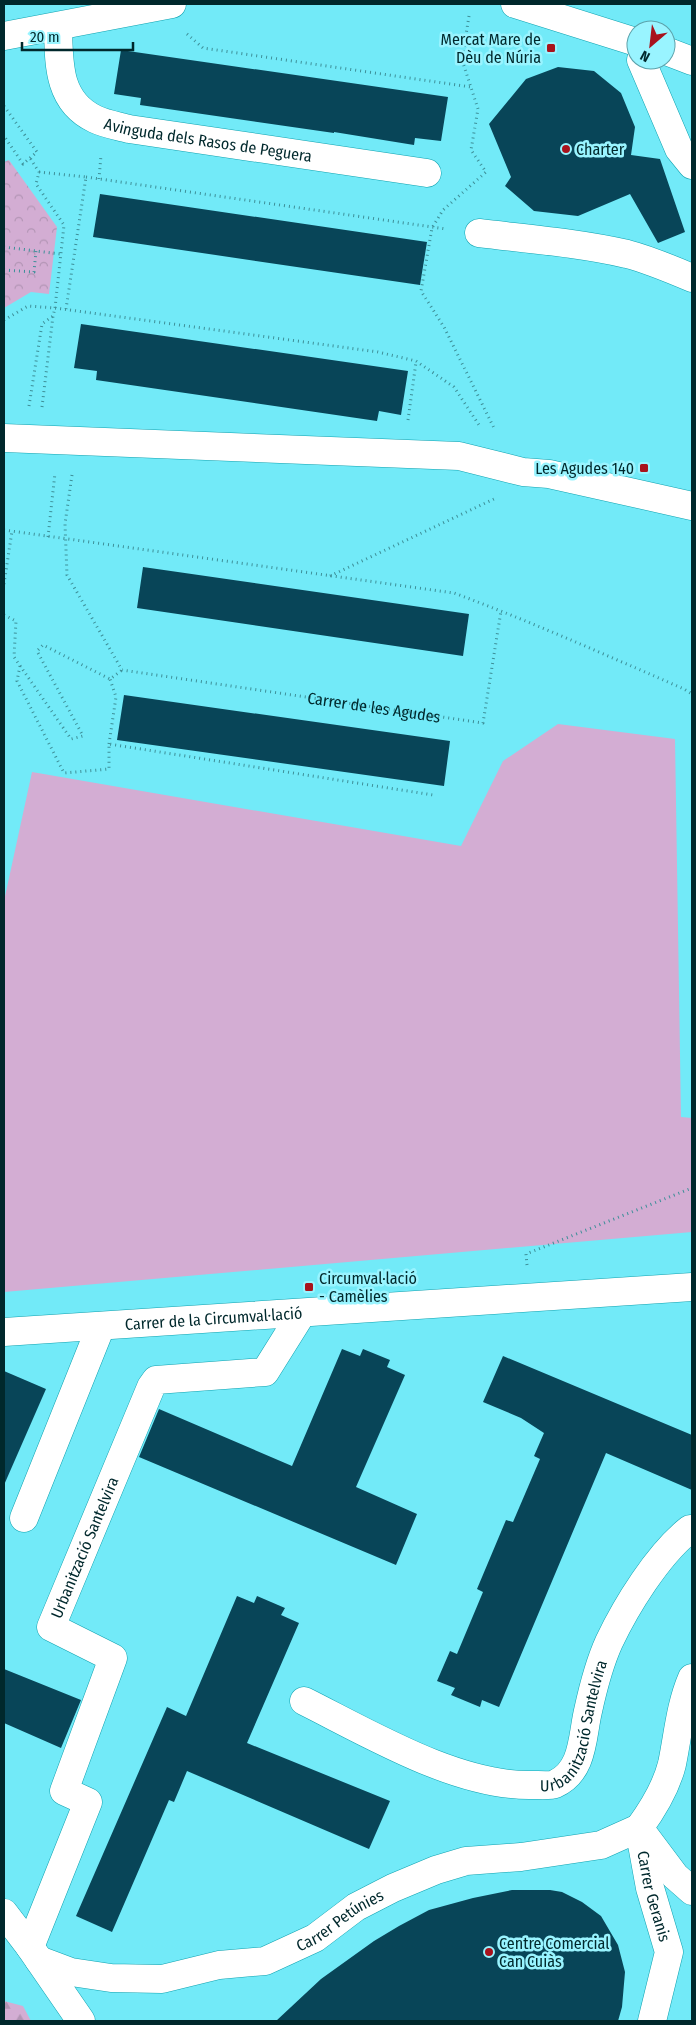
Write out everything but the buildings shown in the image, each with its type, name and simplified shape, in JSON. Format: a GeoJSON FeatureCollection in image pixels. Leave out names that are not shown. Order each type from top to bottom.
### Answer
{"type":"FeatureCollection","features":[{"type":"Feature","properties":{"kind":"street"},"geometry":{"type":"LineString","coordinates":[[4,36],[172,4]]}},
{"type":"Feature","properties":{"kind":"street"},"geometry":{"type":"LineString","coordinates":[[515,4],[626,44]]}},
{"type":"Feature","properties":{"kind":"street","name":"Avinguda dels Rasos de Peguera"},"geometry":{"type":"LineString","coordinates":[[58,27],[59,72],[65,86],[80,109],[94,119],[129,129],[427,173]]}},
{"type":"Feature","properties":{"kind":"street"},"geometry":{"type":"LineString","coordinates":[[676,55],[692,61]]}},
{"type":"Feature","properties":{"kind":"street"},"geometry":{"type":"LineString","coordinates":[[646,70],[679,149],[692,165]]}},
{"type":"Feature","properties":{"kind":"street"},"geometry":{"type":"LineString","coordinates":[[479,233],[590,247],[628,254],[692,278]]}},
{"type":"Feature","properties":{"kind":"street"},"geometry":{"type":"LineString","coordinates":[[4,438],[459,456],[523,472],[549,474],[692,506]]}},
{"type":"Feature","properties":{"kind":"street","name":"Carrer de la Circumval·lació"},"geometry":{"type":"LineString","coordinates":[[4,1332],[692,1287]]}},
{"type":"Feature","properties":{"kind":"street","name":"Urbanització Santelvira"},"geometry":{"type":"LineString","coordinates":[[34,1953],[88,1802],[64,1791],[113,1658],[50,1627],[151,1387],[156,1380],[265,1372],[302,1313]]}},
{"type":"Feature","properties":{"kind":"street"},"geometry":{"type":"LineString","coordinates":[[24,1518],[101,1326]]}},
{"type":"Feature","properties":{"kind":"street","name":"Urbanització Santelvira"},"geometry":{"type":"LineString","coordinates":[[304,1701],[418,1758],[457,1772],[520,1785],[555,1784],[570,1772],[578,1760],[598,1672],[609,1642],[631,1601],[677,1539],[692,1529]]}},
{"type":"Feature","properties":{"kind":"street"},"geometry":{"type":"LineString","coordinates":[[692,1678],[684,1695],[671,1766],[656,1805],[639,1828],[675,1876],[692,1891]]}},
{"type":"Feature","properties":{"kind":"street","name":"Carrer Petúnies"},"geometry":{"type":"LineString","coordinates":[[34,1953],[71,1972],[111,1978],[162,1979],[219,1965],[265,1961],[315,1938],[356,1907],[393,1888],[436,1870],[466,1861],[521,1858],[601,1845],[639,1828]]}},
{"type":"Feature","properties":{"kind":"street","name":"Carrer Geranis"},"geometry":{"type":"LineString","coordinates":[[639,1828],[650,1888],[669,1952],[652,2021]]}},
{"type":"Feature","properties":{"kind":"street"},"geometry":{"type":"LineString","coordinates":[[4,1913],[81,2021]]}},
{"type":"Feature","properties":{"kind":"path"},"geometry":{"type":"LineString","coordinates":[[469,16],[462,60],[478,109],[471,150],[486,172],[443,210],[432,228],[422,291],[444,327],[497,435]]}},
{"type":"Feature","properties":{"kind":"path"},"geometry":{"type":"LineString","coordinates":[[185,33],[203,48],[471,87]]}},
{"type":"Feature","properties":{"kind":"path"},"geometry":{"type":"LineString","coordinates":[[4,106],[37,152],[23,164],[4,136]]}},
{"type":"Feature","properties":{"kind":"path"},"geometry":{"type":"LineString","coordinates":[[30,158],[39,172],[36,184],[64,225],[42,407]]}},
{"type":"Feature","properties":{"kind":"path"},"geometry":{"type":"LineString","coordinates":[[98,179],[100,166]]}},
{"type":"Feature","properties":{"kind":"path"},"geometry":{"type":"LineString","coordinates":[[39,172],[86,177],[432,228]]}},
{"type":"Feature","properties":{"kind":"path"},"geometry":{"type":"LineString","coordinates":[[66,309],[86,177]]}},
{"type":"Feature","properties":{"kind":"path"},"geometry":{"type":"LineString","coordinates":[[4,247],[60,254]]}},
{"type":"Feature","properties":{"kind":"path"},"geometry":{"type":"LineString","coordinates":[[4,270],[34,272],[36,251]]}},
{"type":"Feature","properties":{"kind":"path"},"geometry":{"type":"LineString","coordinates":[[4,320],[28,306],[55,308],[378,352],[416,361],[454,387],[479,426]]}},
{"type":"Feature","properties":{"kind":"path"},"geometry":{"type":"LineString","coordinates":[[29,410],[42,324],[53,316]]}},
{"type":"Feature","properties":{"kind":"path"},"geometry":{"type":"LineString","coordinates":[[407,428],[416,361]]}},
{"type":"Feature","properties":{"kind":"path"},"geometry":{"type":"LineString","coordinates":[[48,537],[55,472]]}},
{"type":"Feature","properties":{"kind":"path"},"geometry":{"type":"LineString","coordinates":[[72,472],[65,524],[67,575],[122,670],[110,680]]}},
{"type":"Feature","properties":{"kind":"path"},"geometry":{"type":"LineString","coordinates":[[329,576],[498,498]]}},
{"type":"Feature","properties":{"kind":"path"},"geometry":{"type":"LineString","coordinates":[[4,530],[454,593],[676,685],[692,694]]}},
{"type":"Feature","properties":{"kind":"path"},"geometry":{"type":"LineString","coordinates":[[4,584],[12,531]]}},
{"type":"Feature","properties":{"kind":"path","name":"Carrer de les Agudes"},"geometry":{"type":"LineString","coordinates":[[122,670],[483,723],[501,611]]}},
{"type":"Feature","properties":{"kind":"path"},"geometry":{"type":"LineString","coordinates":[[4,615],[16,621],[14,657],[71,739],[83,736],[37,651],[43,645],[110,680],[116,697],[109,744],[109,769],[64,773],[18,681],[20,666]]}},
{"type":"Feature","properties":{"kind":"path"},"geometry":{"type":"LineString","coordinates":[[109,744],[433,795]]}},
{"type":"Feature","properties":{"kind":"path"},"geometry":{"type":"LineString","coordinates":[[527,1266],[526,1254],[692,1188]]}},
{"type":"Feature","properties":{"kind":"green space"},"geometry":{"type":"Polygon","coordinates":[[[9,160],[57,227],[49,294],[31,292],[4,308],[4,162],[9,160]]]}},
{"type":"Feature","properties":{"kind":"green space"},"geometry":{"type":"Polygon","coordinates":[[[558,724],[675,739],[681,1117],[692,1118],[692,1232],[4,1292],[4,901],[32,772],[461,846],[503,761],[558,724]]]}},
{"type":"Feature","properties":{"kind":"green space"},"geometry":{"type":"Polygon","coordinates":[[[4,2001],[23,2006],[31,2021],[4,2021],[4,2001]]]}},
{"type":"Feature","properties":{"kind":"place","name":"Mercat Mare de Dèu de Núria"},"geometry":{"type":"Point","coordinates":[551,48]}},
{"type":"Feature","properties":{"kind":"place","name":"Charter"},"geometry":{"type":"Point","coordinates":[566,149]}},
{"type":"Feature","properties":{"kind":"place","name":"Les Agudes 140"},"geometry":{"type":"Point","coordinates":[644,468]}},
{"type":"Feature","properties":{"kind":"place","name":"Circumval·lació - Camèlies"},"geometry":{"type":"Point","coordinates":[309,1287]}},
{"type":"Feature","properties":{"kind":"place","name":"Centre Comercial Can Cuiàs"},"geometry":{"type":"Point","coordinates":[489,1952]}}]}
